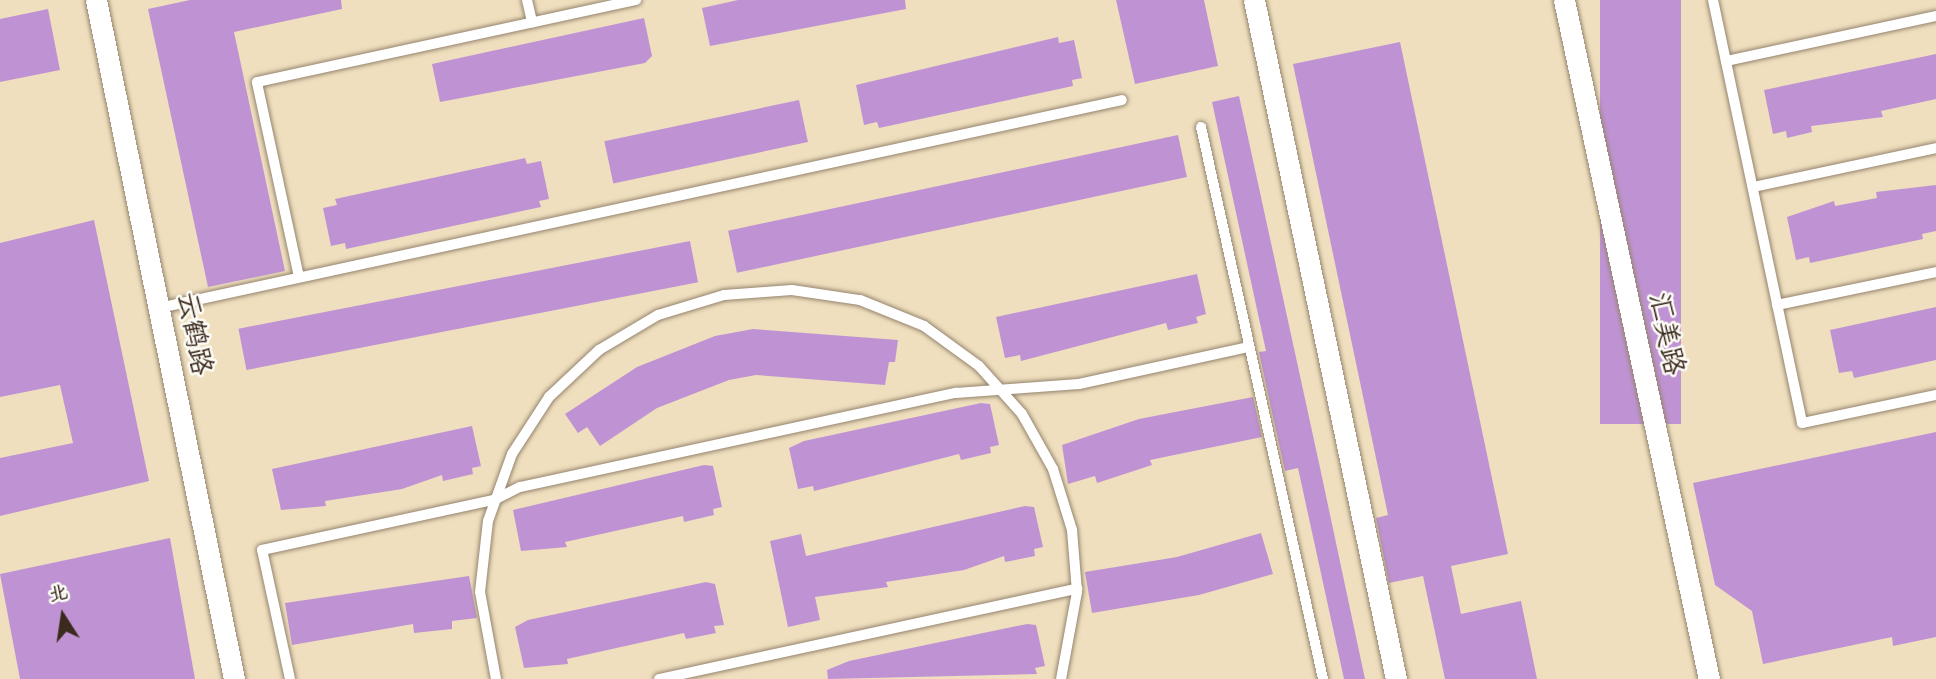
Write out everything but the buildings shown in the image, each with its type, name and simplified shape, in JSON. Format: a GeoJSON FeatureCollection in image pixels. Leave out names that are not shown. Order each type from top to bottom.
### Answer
{"type":"FeatureCollection","features":[{"type":"Feature","properties":{"kind":"street","name":"云鹤路"},"geometry":{"type":"LineString","coordinates":[[96,0],[234,679]]}},
{"type":"Feature","properties":{"kind":"street"},"geometry":{"type":"LineString","coordinates":[[1254,0],[1396,679]]}},
{"type":"Feature","properties":{"kind":"street","name":"汇美路"},"geometry":{"type":"LineString","coordinates":[[1564,0],[1709,679]]}},
{"type":"Feature","properties":{"kind":"lane"},"geometry":{"type":"LineString","coordinates":[[527,0],[532,22]]}},
{"type":"Feature","properties":{"kind":"lane"},"geometry":{"type":"LineString","coordinates":[[299,277],[257,82],[636,0]]}},
{"type":"Feature","properties":{"kind":"lane"},"geometry":{"type":"LineString","coordinates":[[1713,0],[1802,423],[1936,395]]}},
{"type":"Feature","properties":{"kind":"lane"},"geometry":{"type":"LineString","coordinates":[[1726,61],[1936,16]]}},
{"type":"Feature","properties":{"kind":"lane"},"geometry":{"type":"LineString","coordinates":[[159,308],[1122,100]]}},
{"type":"Feature","properties":{"kind":"lane"},"geometry":{"type":"LineString","coordinates":[[1201,127],[1323,679]]}},
{"type":"Feature","properties":{"kind":"lane"},"geometry":{"type":"LineString","coordinates":[[1752,187],[1936,148]]}},
{"type":"Feature","properties":{"kind":"lane"},"geometry":{"type":"LineString","coordinates":[[1777,305],[1936,272]]}},
{"type":"Feature","properties":{"kind":"lane"},"geometry":{"type":"LineString","coordinates":[[496,679],[480,592],[494,500],[529,425],[573,372],[648,320],[724,295],[792,290],[871,304],[953,345],[1002,389],[1053,469],[1072,530],[1077,589],[1061,679]]}},
{"type":"Feature","properties":{"kind":"lane"},"geometry":{"type":"LineString","coordinates":[[290,679],[262,550],[494,500],[533,484],[956,393],[1079,384],[1249,347]]}},
{"type":"Feature","properties":{"kind":"lane"},"geometry":{"type":"LineString","coordinates":[[659,679],[1077,589]]}}]}
